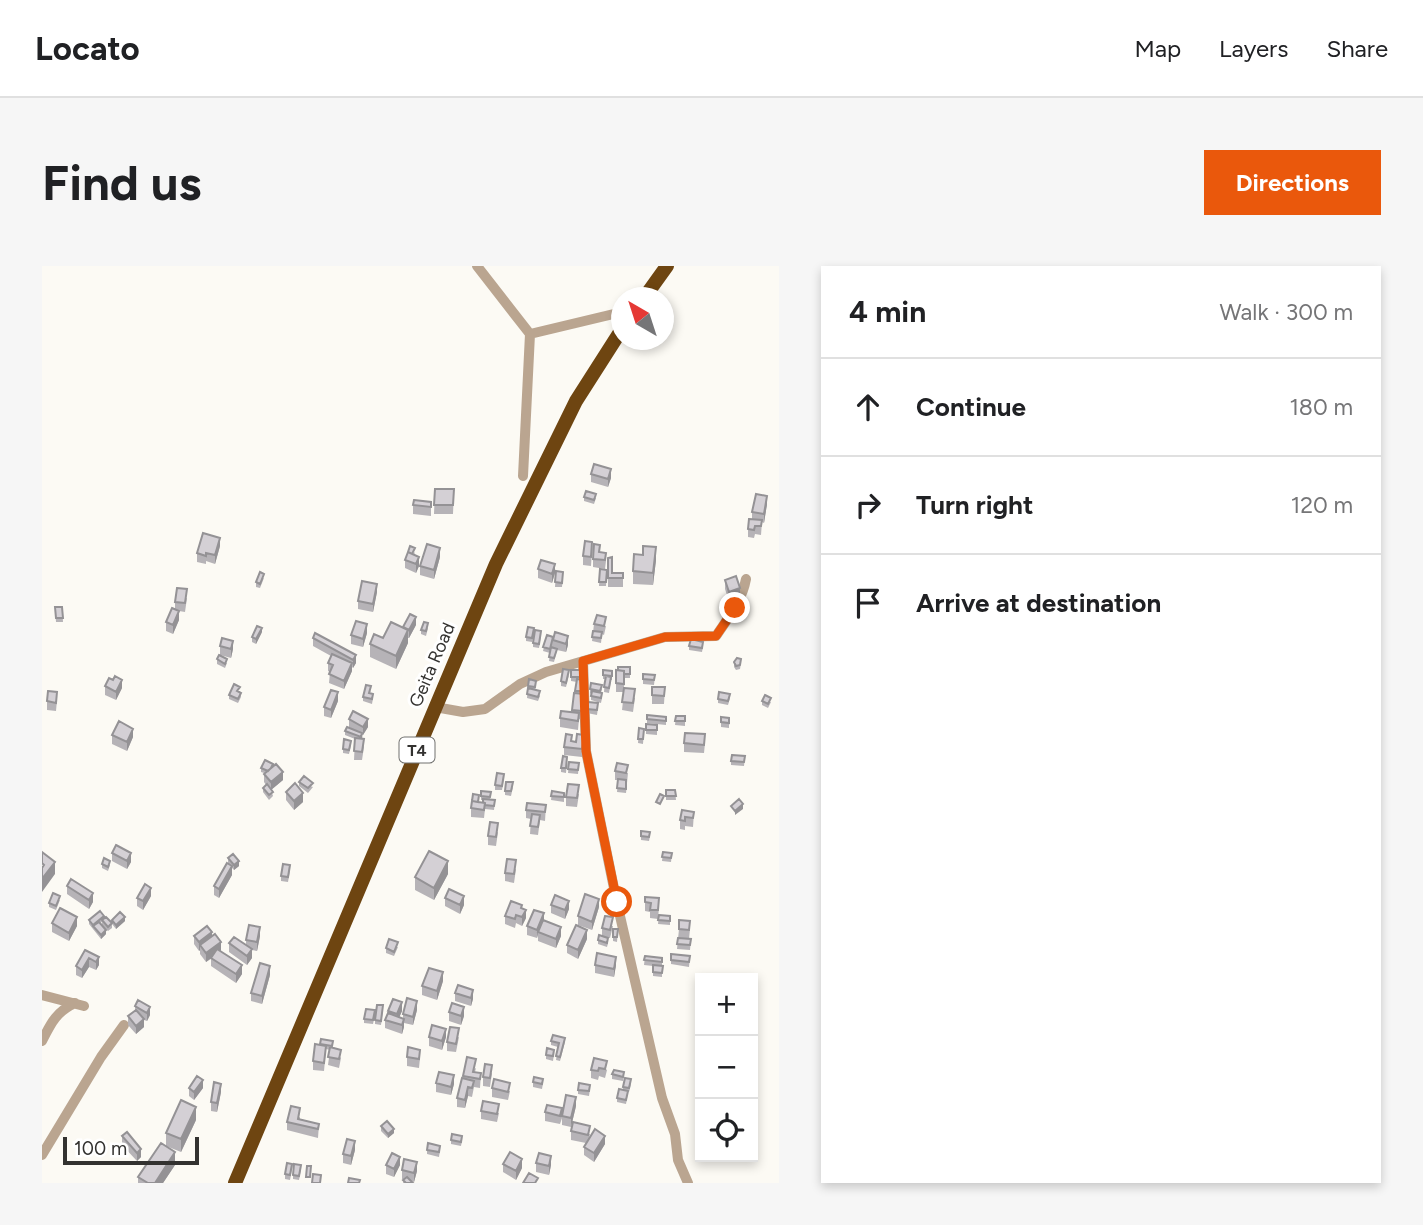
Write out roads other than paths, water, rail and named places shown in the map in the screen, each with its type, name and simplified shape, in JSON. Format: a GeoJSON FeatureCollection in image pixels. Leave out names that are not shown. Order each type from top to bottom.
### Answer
{"type":"FeatureCollection","features":[{"type":"Feature","properties":{"kind":"highway"},"geometry":{"type":"LineString","coordinates":[[652,287],[667,266]]}},
{"type":"Feature","properties":{"kind":"highway","name":"Geita Road"},"geometry":{"type":"LineString","coordinates":[[235,1183],[496,564],[576,401],[611,345]]}},
{"type":"Feature","properties":{"kind":"street"},"geometry":{"type":"LineString","coordinates":[[477,266],[530,334],[523,476]]}},
{"type":"Feature","properties":{"kind":"street"},"geometry":{"type":"LineString","coordinates":[[530,334],[611,314]]}},
{"type":"Feature","properties":{"kind":"street"},"geometry":{"type":"LineString","coordinates":[[435,707],[463,712],[485,709],[520,684],[546,672],[665,637],[716,636],[735,608],[746,579]]}},
{"type":"Feature","properties":{"kind":"street"},"geometry":{"type":"LineString","coordinates":[[583,661],[586,751],[601,833],[662,1098],[675,1134],[678,1160],[688,1183]]}},
{"type":"Feature","properties":{"kind":"street"},"geometry":{"type":"LineString","coordinates":[[42,995],[80,1004],[64,1008],[54,1018],[42,1041]]}},
{"type":"Feature","properties":{"kind":"street"},"geometry":{"type":"LineString","coordinates":[[42,1155],[101,1056],[124,1026]]}}]}
